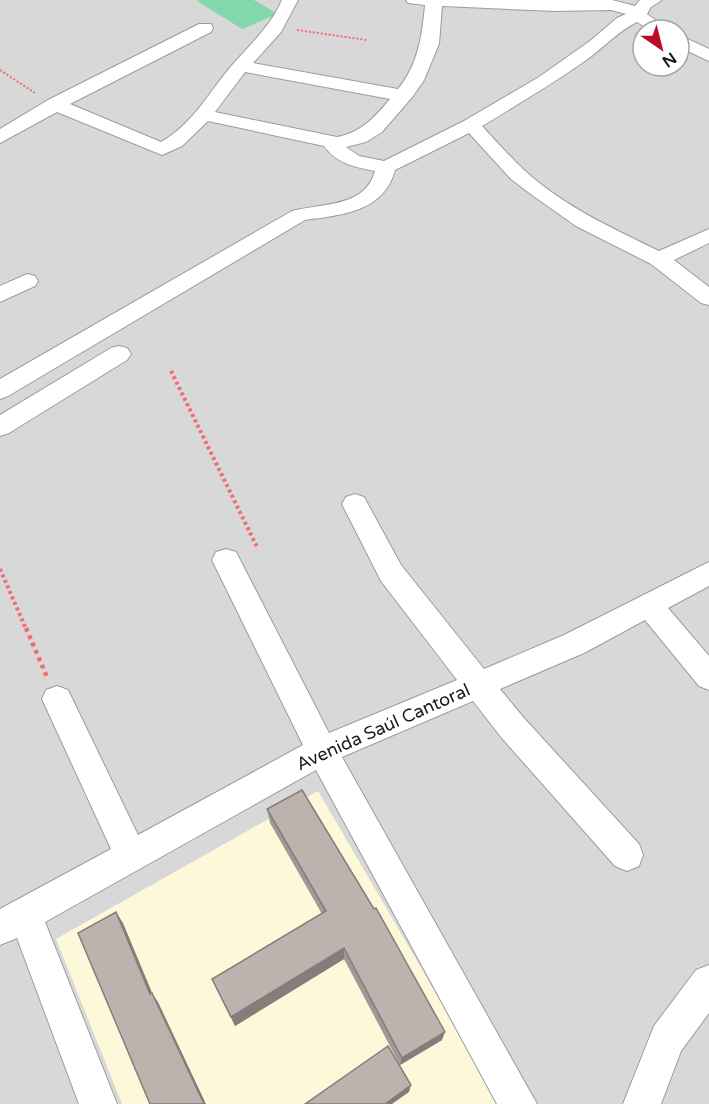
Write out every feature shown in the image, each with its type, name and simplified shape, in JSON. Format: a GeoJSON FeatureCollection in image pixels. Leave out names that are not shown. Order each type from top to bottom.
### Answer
{"type":"FeatureCollection","features":[{"type":"Feature","properties":{"kind":"street"},"geometry":{"type":"LineString","coordinates":[[54,104],[162,149],[175,143],[205,115],[240,66],[278,28],[290,0]]}},
{"type":"Feature","properties":{"kind":"street"},"geometry":{"type":"LineString","coordinates":[[414,0],[591,3],[619,6],[643,18]]}},
{"type":"Feature","properties":{"kind":"street"},"geometry":{"type":"LineString","coordinates":[[337,143],[334,146],[344,156],[354,161],[386,167],[471,125],[545,81],[596,45],[623,22],[638,15],[645,4],[654,0]]}},
{"type":"Feature","properties":{"kind":"street"},"geometry":{"type":"LineString","coordinates":[[205,115],[337,143],[359,138],[375,128],[415,80],[430,44],[434,1]]}},
{"type":"Feature","properties":{"kind":"street"},"geometry":{"type":"LineString","coordinates":[[0,137],[54,104],[205,28]]}},
{"type":"Feature","properties":{"kind":"street"},"geometry":{"type":"LineString","coordinates":[[691,46],[709,56]]}},
{"type":"Feature","properties":{"kind":"street"},"geometry":{"type":"LineString","coordinates":[[240,66],[404,96]]}},
{"type":"Feature","properties":{"kind":"street"},"geometry":{"type":"LineString","coordinates":[[471,125],[518,175],[566,211],[583,222],[659,259],[709,298]]}},
{"type":"Feature","properties":{"kind":"street"},"geometry":{"type":"LineString","coordinates":[[0,390],[299,215],[343,209],[368,198],[384,181],[386,167]]}},
{"type":"Feature","properties":{"kind":"street"},"geometry":{"type":"LineString","coordinates":[[659,259],[709,235]]}},
{"type":"Feature","properties":{"kind":"street"},"geometry":{"type":"LineString","coordinates":[[0,295],[27,280]]}},
{"type":"Feature","properties":{"kind":"street"},"geometry":{"type":"LineString","coordinates":[[0,427],[119,354]]}},
{"type":"Feature","properties":{"kind":"street"},"geometry":{"type":"LineString","coordinates":[[355,504],[391,573],[512,728],[627,855]]}},
{"type":"Feature","properties":{"kind":"street"},"geometry":{"type":"LineString","coordinates":[[226,560],[322,751],[518,1104]]}},
{"type":"Feature","properties":{"kind":"street","name":"Avenida Saúl Cantoral"},"geometry":{"type":"LineString","coordinates":[[12,921],[322,751],[574,644],[709,573]]}},
{"type":"Feature","properties":{"kind":"street"},"geometry":{"type":"LineString","coordinates":[[649,605],[709,677]]}},
{"type":"Feature","properties":{"kind":"street"},"geometry":{"type":"LineString","coordinates":[[57,699],[131,857]]}},
{"type":"Feature","properties":{"kind":"street"},"geometry":{"type":"LineString","coordinates":[[12,921],[98,1104]]}},
{"type":"Feature","properties":{"kind":"street"},"geometry":{"type":"LineString","coordinates":[[642,1104],[667,1039],[709,983]]}},
{"type":"Feature","properties":{"kind":"path"},"geometry":{"type":"LineString","coordinates":[[278,28],[367,40]]}},
{"type":"Feature","properties":{"kind":"path"},"geometry":{"type":"LineString","coordinates":[[0,69],[54,104]]}},
{"type":"Feature","properties":{"kind":"path"},"geometry":{"type":"LineString","coordinates":[[171,371],[258,549]]}},
{"type":"Feature","properties":{"kind":"path"},"geometry":{"type":"LineString","coordinates":[[0,569],[57,699]]}},
{"type":"Feature","properties":{"kind":"shaded area"},"geometry":{"type":"Polygon","coordinates":[[[0,0],[709,0],[709,1104],[0,1104],[0,0]]]}},
{"type":"Feature","properties":{"kind":"shaded area"},"geometry":{"type":"Polygon","coordinates":[[[318,791],[459,1033],[507,1104],[122,1104],[56,939],[318,791]]]}},
{"type":"Feature","properties":{"kind":"green space"},"geometry":{"type":"Polygon","coordinates":[[[254,0],[278,14],[242,29],[197,1],[254,0]]]}},
{"type":"Feature","properties":{"kind":"building"},"geometry":{"type":"Polygon","coordinates":[[[302,790],[374,909],[376,908],[445,1032],[402,1058],[344,948],[231,1017],[212,979],[326,911],[267,809],[302,790]]]}},
{"type":"Feature","properties":{"kind":"building"},"geometry":{"type":"Polygon","coordinates":[[[116,912],[150,994],[152,993],[204,1104],[150,1104],[78,933],[116,912]]]}},
{"type":"Feature","properties":{"kind":"building"},"geometry":{"type":"Polygon","coordinates":[[[388,1046],[411,1085],[385,1104],[305,1104],[388,1046]]]}}]}
